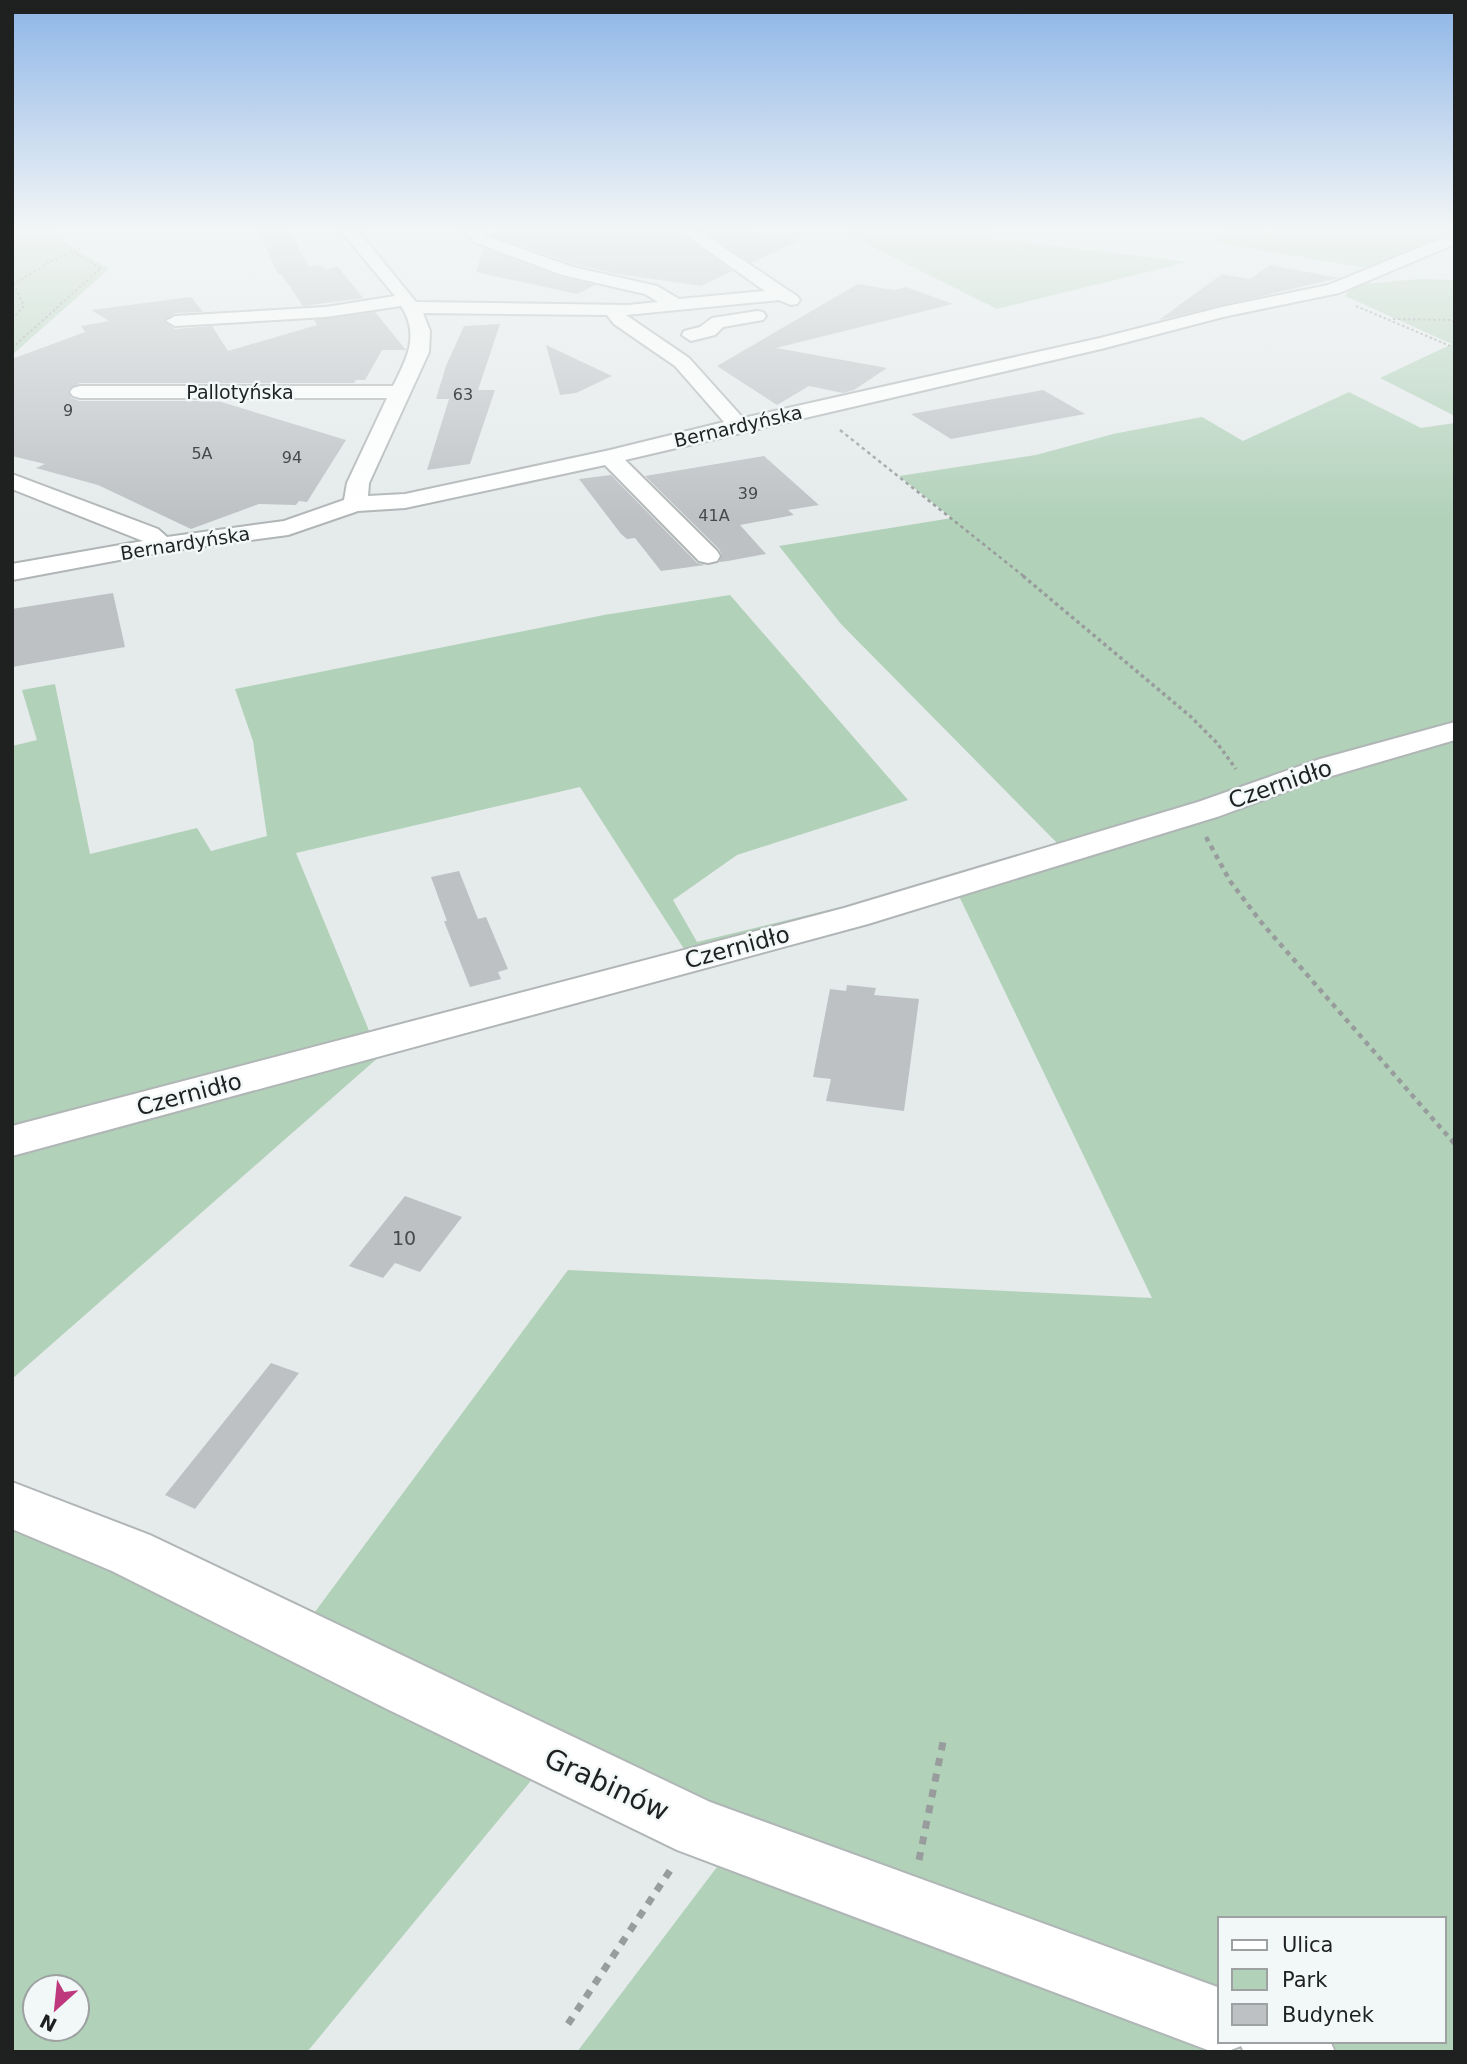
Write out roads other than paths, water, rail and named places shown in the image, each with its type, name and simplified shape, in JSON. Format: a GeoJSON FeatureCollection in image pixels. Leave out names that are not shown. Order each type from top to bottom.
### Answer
{"type":"FeatureCollection","features":[{"type":"Feature","properties":{"kind":"street"},"geometry":{"type":"LineString","coordinates":[[355,505],[358,483],[422,344],[420,327]]}},
{"type":"Feature","properties":{"kind":"street"},"geometry":{"type":"LineString","coordinates":[[631,327],[682,362],[738,425]]}},
{"type":"Feature","properties":{"kind":"street"},"geometry":{"type":"LineString","coordinates":[[691,335],[708,331],[709,327]]}},
{"type":"Feature","properties":{"kind":"street","name":"Bernardyńska"},"geometry":{"type":"LineString","coordinates":[[12,572],[162,545],[288,528],[355,505],[405,501],[610,457],[1162,327]]}},
{"type":"Feature","properties":{"kind":"street","name":"Pallotyńska"},"geometry":{"type":"LineString","coordinates":[[80,392],[401,392]]}},
{"type":"Feature","properties":{"kind":"street"},"geometry":{"type":"LineString","coordinates":[[610,457],[708,556]]}},
{"type":"Feature","properties":{"kind":"street"},"geometry":{"type":"LineString","coordinates":[[12,481],[149,534],[162,545]]}},
{"type":"Feature","properties":{"kind":"street","name":"Czernidło"},"geometry":{"type":"LineString","coordinates":[[12,1141],[856,916],[1209,809],[1246,793],[1455,731]]}},
{"type":"Feature","properties":{"kind":"street","name":"Grabinów"},"geometry":{"type":"LineString","coordinates":[[12,1505],[131,1553],[407,1689],[699,1828],[1218,2020]]}},
{"type":"Feature","properties":{"kind":"street"},"geometry":{"type":"LineString","coordinates":[[1278,2043],[1301,2052]]}}]}
